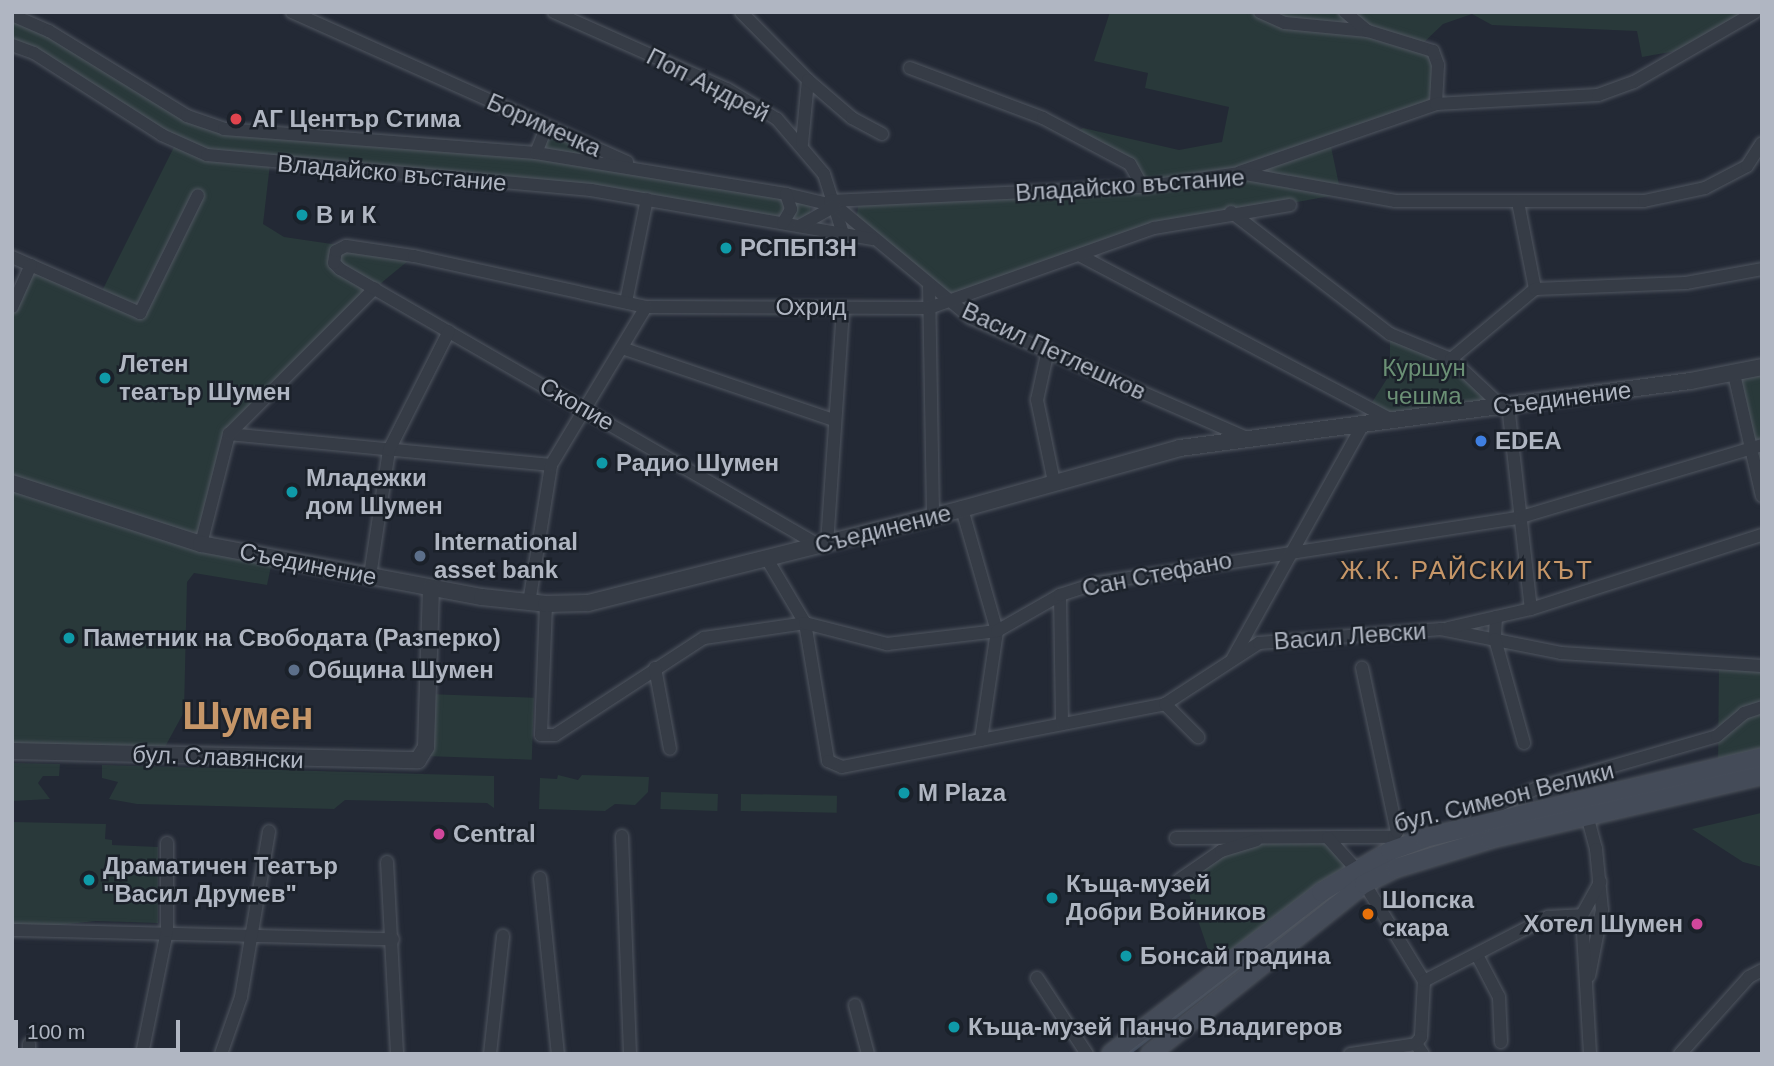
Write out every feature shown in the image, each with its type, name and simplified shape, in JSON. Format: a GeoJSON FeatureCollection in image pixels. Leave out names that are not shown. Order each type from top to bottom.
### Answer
{"type":"FeatureCollection","features":[{"type":"Feature","properties":{"kind":"main road","name":"бул. Симеон Велики"},"geometry":{"type":"LineString","coordinates":[[1111,1054],[1360,876],[1424,838],[1762,757]]}},
{"type":"Feature","properties":{"kind":"main road","name":"бул. Симеон Велики"},"geometry":{"type":"LineString","coordinates":[[1150,1054],[1360,876],[1436,854],[1762,775]]}},
{"type":"Feature","properties":{"kind":"street","name":"Поп Андрей"},"geometry":{"type":"LineString","coordinates":[[554,12],[751,101],[777,119],[802,144],[824,174],[844,234]]}},
{"type":"Feature","properties":{"kind":"street"},"geometry":{"type":"LineString","coordinates":[[741,12],[808,80],[852,118],[882,134]]}},
{"type":"Feature","properties":{"kind":"street"},"geometry":{"type":"LineString","coordinates":[[1260,12],[1285,23],[1368,32],[1433,51],[1438,65],[1436,104]]}},
{"type":"Feature","properties":{"kind":"street"},"geometry":{"type":"LineString","coordinates":[[1345,12],[1368,32]]}},
{"type":"Feature","properties":{"kind":"street"},"geometry":{"type":"LineString","coordinates":[[1240,173],[1436,104],[1598,95],[1634,82],[1755,12]]}},
{"type":"Feature","properties":{"kind":"street","name":"Боримечка"},"geometry":{"type":"LineString","coordinates":[[296,14],[642,169]]}},
{"type":"Feature","properties":{"kind":"street","name":"Владайско въстание"},"geometry":{"type":"LineString","coordinates":[[12,15],[49,31],[206,124],[251,132],[536,153],[835,204],[1143,187],[1240,173],[1395,201],[1644,201],[1679,196],[1747,166],[1762,143]]}},
{"type":"Feature","properties":{"kind":"street","name":"Владайско въстание"},"geometry":{"type":"LineString","coordinates":[[12,45],[34,54],[162,135],[207,155],[648,199],[844,234],[870,235]]}},
{"type":"Feature","properties":{"kind":"street"},"geometry":{"type":"LineString","coordinates":[[910,68],[1043,118],[1130,164],[1143,187]]}},
{"type":"Feature","properties":{"kind":"street"},"geometry":{"type":"LineString","coordinates":[[802,144],[808,80]]}},
{"type":"Feature","properties":{"kind":"street"},"geometry":{"type":"LineString","coordinates":[[536,153],[547,126]]}},
{"type":"Feature","properties":{"kind":"street"},"geometry":{"type":"LineString","coordinates":[[783,223],[790,209],[786,194]]}},
{"type":"Feature","properties":{"kind":"street"},"geometry":{"type":"LineString","coordinates":[[12,257],[140,313],[198,195]]}},
{"type":"Feature","properties":{"kind":"street"},"geometry":{"type":"LineString","coordinates":[[626,302],[648,199]]}},
{"type":"Feature","properties":{"kind":"street"},"geometry":{"type":"LineString","coordinates":[[870,235],[862,214],[872,201]]}},
{"type":"Feature","properties":{"kind":"street"},"geometry":{"type":"LineString","coordinates":[[1518,202],[1535,289]]}},
{"type":"Feature","properties":{"kind":"street"},"geometry":{"type":"LineString","coordinates":[[835,204],[870,235]]}},
{"type":"Feature","properties":{"kind":"street","name":"Владайско въстание"},"geometry":{"type":"LineString","coordinates":[[799,226],[835,204]]}},
{"type":"Feature","properties":{"kind":"street","name":"Охрид"},"geometry":{"type":"LineString","coordinates":[[334,263],[336,251],[346,246],[441,261],[646,307],[929,307],[1154,228],[1231,212],[1290,205]]}},
{"type":"Feature","properties":{"kind":"street"},"geometry":{"type":"LineString","coordinates":[[1231,212],[1390,334],[1451,359],[1505,405],[1531,610]]}},
{"type":"Feature","properties":{"kind":"street","name":"Васил Петлешков"},"geometry":{"type":"LineString","coordinates":[[870,235],[971,318],[1250,439]]}},
{"type":"Feature","properties":{"kind":"street"},"geometry":{"type":"LineString","coordinates":[[1079,255],[1392,420]]}},
{"type":"Feature","properties":{"kind":"street","name":"Скопие"},"geometry":{"type":"LineString","coordinates":[[334,263],[823,545]]}},
{"type":"Feature","properties":{"kind":"street"},"geometry":{"type":"LineString","coordinates":[[12,307],[32,265]]}},
{"type":"Feature","properties":{"kind":"street"},"geometry":{"type":"LineString","coordinates":[[1451,359],[1535,289],[1686,282],[1762,269]]}},
{"type":"Feature","properties":{"kind":"street"},"geometry":{"type":"LineString","coordinates":[[929,284],[933,516]]}},
{"type":"Feature","properties":{"kind":"street"},"geometry":{"type":"LineString","coordinates":[[201,544],[229,434],[375,288]]}},
{"type":"Feature","properties":{"kind":"street"},"geometry":{"type":"LineString","coordinates":[[529,603],[551,465],[646,307]]}},
{"type":"Feature","properties":{"kind":"street"},"geometry":{"type":"LineString","coordinates":[[823,545],[843,307]]}},
{"type":"Feature","properties":{"kind":"street"},"geometry":{"type":"LineString","coordinates":[[370,576],[389,450],[449,331]]}},
{"type":"Feature","properties":{"kind":"street"},"geometry":{"type":"LineString","coordinates":[[622,348],[834,420]]}},
{"type":"Feature","properties":{"kind":"street"},"geometry":{"type":"LineString","coordinates":[[1048,350],[1037,400],[1054,482]]}},
{"type":"Feature","properties":{"kind":"street","name":"Съединение"},"geometry":{"type":"LineString","coordinates":[[12,483],[201,544],[431,588],[546,604],[613,599],[961,509],[1180,448],[1734,374],[1762,367]]}},
{"type":"Feature","properties":{"kind":"street"},"geometry":{"type":"LineString","coordinates":[[1734,374],[1756,447],[1762,496]]}},
{"type":"Feature","properties":{"kind":"street"},"geometry":{"type":"LineString","coordinates":[[1231,662],[1363,424]]}},
{"type":"Feature","properties":{"kind":"street"},"geometry":{"type":"LineString","coordinates":[[229,434],[551,465]]}},
{"type":"Feature","properties":{"kind":"street","name":"Сан Стефано"},"geometry":{"type":"LineString","coordinates":[[546,604],[541,735],[555,735],[704,638],[805,623],[887,644],[998,631],[1060,595],[1137,573],[1521,517],[1756,447]]}},
{"type":"Feature","properties":{"kind":"street"},"geometry":{"type":"LineString","coordinates":[[961,509],[998,631],[981,740]]}},
{"type":"Feature","properties":{"kind":"street"},"geometry":{"type":"LineString","coordinates":[[1441,629],[1531,610],[1762,535]]}},
{"type":"Feature","properties":{"kind":"street"},"geometry":{"type":"LineString","coordinates":[[767,559],[805,623]]}},
{"type":"Feature","properties":{"kind":"street","name":"бул. Славянски"},"geometry":{"type":"LineString","coordinates":[[12,751],[412,762],[422,757],[431,588]]}},
{"type":"Feature","properties":{"kind":"street"},"geometry":{"type":"LineString","coordinates":[[1060,595],[1062,724]]}},
{"type":"Feature","properties":{"kind":"street"},"geometry":{"type":"LineString","coordinates":[[1496,617],[1495,639],[1524,743]]}},
{"type":"Feature","properties":{"kind":"street","name":"Васил Левски"},"geometry":{"type":"LineString","coordinates":[[805,623],[828,761],[834,766],[1165,704],[1259,643],[1441,629],[1560,653],[1762,666]]}},
{"type":"Feature","properties":{"kind":"street"},"geometry":{"type":"LineString","coordinates":[[655,668],[670,750]]}},
{"type":"Feature","properties":{"kind":"street"},"geometry":{"type":"LineString","coordinates":[[1176,838],[1267,836],[1384,839],[1397,832],[1362,668]]}},
{"type":"Feature","properties":{"kind":"street"},"geometry":{"type":"LineString","coordinates":[[1165,704],[1198,737]]}},
{"type":"Feature","properties":{"kind":"street"},"geometry":{"type":"LineString","coordinates":[[1471,827],[1482,813],[1537,788],[1717,736],[1744,713],[1762,707]]}},
{"type":"Feature","properties":{"kind":"street"},"geometry":{"type":"LineString","coordinates":[[1588,818],[1600,882],[1602,910],[1589,976]]}},
{"type":"Feature","properties":{"kind":"street"},"geometry":{"type":"LineString","coordinates":[[221,1054],[241,996],[269,831]]}},
{"type":"Feature","properties":{"kind":"street"},"geometry":{"type":"LineString","coordinates":[[622,836],[630,1054]]}},
{"type":"Feature","properties":{"kind":"street"},"geometry":{"type":"LineString","coordinates":[[1179,880],[1221,851],[1267,836]]}},
{"type":"Feature","properties":{"kind":"street"},"geometry":{"type":"LineString","coordinates":[[1328,838],[1360,876],[1424,981],[1419,1049],[1350,1054]]}},
{"type":"Feature","properties":{"kind":"street"},"geometry":{"type":"LineString","coordinates":[[142,1054],[167,931],[167,843]]}},
{"type":"Feature","properties":{"kind":"street"},"geometry":{"type":"LineString","coordinates":[[387,862],[397,1054]]}},
{"type":"Feature","properties":{"kind":"street"},"geometry":{"type":"LineString","coordinates":[[540,878],[558,1054]]}},
{"type":"Feature","properties":{"kind":"street"},"geometry":{"type":"LineString","coordinates":[[1590,1054],[1589,976],[1582,915],[1600,882]]}},
{"type":"Feature","properties":{"kind":"street"},"geometry":{"type":"LineString","coordinates":[[1424,981],[1548,918],[1582,915]]}},
{"type":"Feature","properties":{"kind":"street"},"geometry":{"type":"LineString","coordinates":[[12,930],[167,931],[393,939]]}},
{"type":"Feature","properties":{"kind":"street"},"geometry":{"type":"LineString","coordinates":[[490,1054],[503,936]]}},
{"type":"Feature","properties":{"kind":"street"},"geometry":{"type":"LineString","coordinates":[[1477,955],[1499,997],[1501,1042]]}},
{"type":"Feature","properties":{"kind":"street"},"geometry":{"type":"LineString","coordinates":[[1680,1054],[1749,977],[1762,970]]}},
{"type":"Feature","properties":{"kind":"street"},"geometry":{"type":"LineString","coordinates":[[1037,978],[1087,1054]]}},
{"type":"Feature","properties":{"kind":"street"},"geometry":{"type":"LineString","coordinates":[[855,1005],[868,1054]]}},
{"type":"Feature","properties":{"kind":"green space"},"geometry":{"type":"Polygon","coordinates":[[[1110,12],[1752,12],[1676,51],[1642,57],[1637,31],[1492,25],[1472,14],[1443,24],[1419,47],[1431,54],[1434,67],[1429,101],[1330,142],[1341,194],[1154,228],[948,301],[856,220],[859,202],[1143,187],[1139,173],[1071,135],[1083,128],[1179,150],[1222,142],[1229,107],[1145,88],[1148,73],[1094,61],[1110,12]]]}},
{"type":"Feature","properties":{"kind":"green space"},"geometry":{"type":"Polygon","coordinates":[[[12,15],[206,124],[536,153],[547,126],[605,152],[605,160],[811,200],[810,215],[786,222],[591,190],[270,164],[263,224],[284,237],[414,256],[375,288],[229,434],[201,544],[273,557],[267,585],[194,573],[187,582],[184,712],[160,756],[12,751],[12,307],[31,265],[100,295],[176,143],[12,45],[12,15]]]}},
{"type":"Feature","properties":{"kind":"green space","name":"Куршун чешма"},"geometry":{"type":"Polygon","coordinates":[[[1390,334],[1430,349],[1501,406],[1392,420],[1369,407],[1390,374],[1390,334]]]}},
{"type":"Feature","properties":{"kind":"green space"},"geometry":{"type":"Polygon","coordinates":[[[1762,370],[1762,480],[1739,377],[1762,370]]]}},
{"type":"Feature","properties":{"kind":"green space"},"geometry":{"type":"Polygon","coordinates":[[[1719,663],[1762,666],[1762,757],[1718,768],[1719,663]]]}},
{"type":"Feature","properties":{"kind":"green space"},"geometry":{"type":"Polygon","coordinates":[[[427,694],[534,698],[532,760],[425,756],[427,694]]]}},
{"type":"Feature","properties":{"kind":"green space"},"geometry":{"type":"Polygon","coordinates":[[[12,763],[60,764],[59,776],[43,776],[38,783],[50,799],[12,801],[12,763]]]}},
{"type":"Feature","properties":{"kind":"green space"},"geometry":{"type":"Polygon","coordinates":[[[102,765],[494,776],[494,808],[487,803],[345,800],[334,809],[137,804],[109,799],[118,782],[102,778],[102,765]]]}},
{"type":"Feature","properties":{"kind":"green space"},"geometry":{"type":"Polygon","coordinates":[[[558,775],[578,780],[582,775],[649,777],[648,792],[635,805],[615,804],[605,811],[539,809],[540,778],[557,779],[558,775]]]}},
{"type":"Feature","properties":{"kind":"green space"},"geometry":{"type":"Polygon","coordinates":[[[661,792],[718,794],[717,811],[660,809],[661,792]]]}},
{"type":"Feature","properties":{"kind":"green space"},"geometry":{"type":"Polygon","coordinates":[[[741,794],[837,796],[837,813],[741,811],[741,794]]]}},
{"type":"Feature","properties":{"kind":"green space"},"geometry":{"type":"Polygon","coordinates":[[[1762,806],[1762,867],[1743,862],[1692,829],[1761,813],[1762,806]]]}},
{"type":"Feature","properties":{"kind":"green space"},"geometry":{"type":"Polygon","coordinates":[[[12,822],[106,824],[105,839],[112,840],[112,845],[158,847],[158,923],[96,921],[12,930],[12,822]]]}},
{"type":"Feature","properties":{"kind":"green space"},"geometry":{"type":"Polygon","coordinates":[[[1267,836],[1328,838],[1355,868],[1216,973],[1189,894],[1175,884],[1193,869],[1267,836]]]}},
{"type":"Feature","properties":{"kind":"waterway"},"geometry":{"type":"LineString","coordinates":[[1128,1054],[1303,917]]}},
{"type":"Feature","properties":{"kind":"place","name":"АГ Център Стима"},"geometry":{"type":"Point","coordinates":[236,119]}},
{"type":"Feature","properties":{"kind":"place","name":"В и К"},"geometry":{"type":"Point","coordinates":[302,215]}},
{"type":"Feature","properties":{"kind":"place","name":"РСПБПЗН"},"geometry":{"type":"Point","coordinates":[726,248]}},
{"type":"Feature","properties":{"kind":"place","name":"Летен театър Шумен"},"geometry":{"type":"Point","coordinates":[105,378]}},
{"type":"Feature","properties":{"kind":"place","name":"EDEA"},"geometry":{"type":"Point","coordinates":[1481,441]}},
{"type":"Feature","properties":{"kind":"place","name":"Радио Шумен"},"geometry":{"type":"Point","coordinates":[602,463]}},
{"type":"Feature","properties":{"kind":"place","name":"Младежки дом Шумен"},"geometry":{"type":"Point","coordinates":[292,492]}},
{"type":"Feature","properties":{"kind":"place","name":"International asset bank"},"geometry":{"type":"Point","coordinates":[420,556]}},
{"type":"Feature","properties":{"kind":"place","name":"Паметник на Свободата (Разперко)"},"geometry":{"type":"Point","coordinates":[69,638]}},
{"type":"Feature","properties":{"kind":"place","name":"Община Шумен"},"geometry":{"type":"Point","coordinates":[294,670]}},
{"type":"Feature","properties":{"kind":"place","name":"M Plaza"},"geometry":{"type":"Point","coordinates":[904,793]}},
{"type":"Feature","properties":{"kind":"place","name":"Central"},"geometry":{"type":"Point","coordinates":[439,834]}},
{"type":"Feature","properties":{"kind":"place","name":"Драматичен Театър \"Васил Друмев\""},"geometry":{"type":"Point","coordinates":[89,880]}},
{"type":"Feature","properties":{"kind":"place","name":"Къща-музей Добри Войников"},"geometry":{"type":"Point","coordinates":[1052,898]}},
{"type":"Feature","properties":{"kind":"place","name":"Шопска скара"},"geometry":{"type":"Point","coordinates":[1368,914]}},
{"type":"Feature","properties":{"kind":"place","name":"Хотел Шумен"},"geometry":{"type":"Point","coordinates":[1697,924]}},
{"type":"Feature","properties":{"kind":"place","name":"Бонсай градина"},"geometry":{"type":"Point","coordinates":[1126,956]}},
{"type":"Feature","properties":{"kind":"place","name":"Къща-музей Панчо Владигеров"},"geometry":{"type":"Point","coordinates":[954,1027]}},
{"type":"Feature","properties":{"kind":"district","name":"Ж.К. РАЙСКИ КЪТ"},"geometry":{"type":"Point","coordinates":[1467,571]}},
{"type":"Feature","properties":{"kind":"district","name":"Шумен"},"geometry":{"type":"Point","coordinates":[248,717]}}]}
